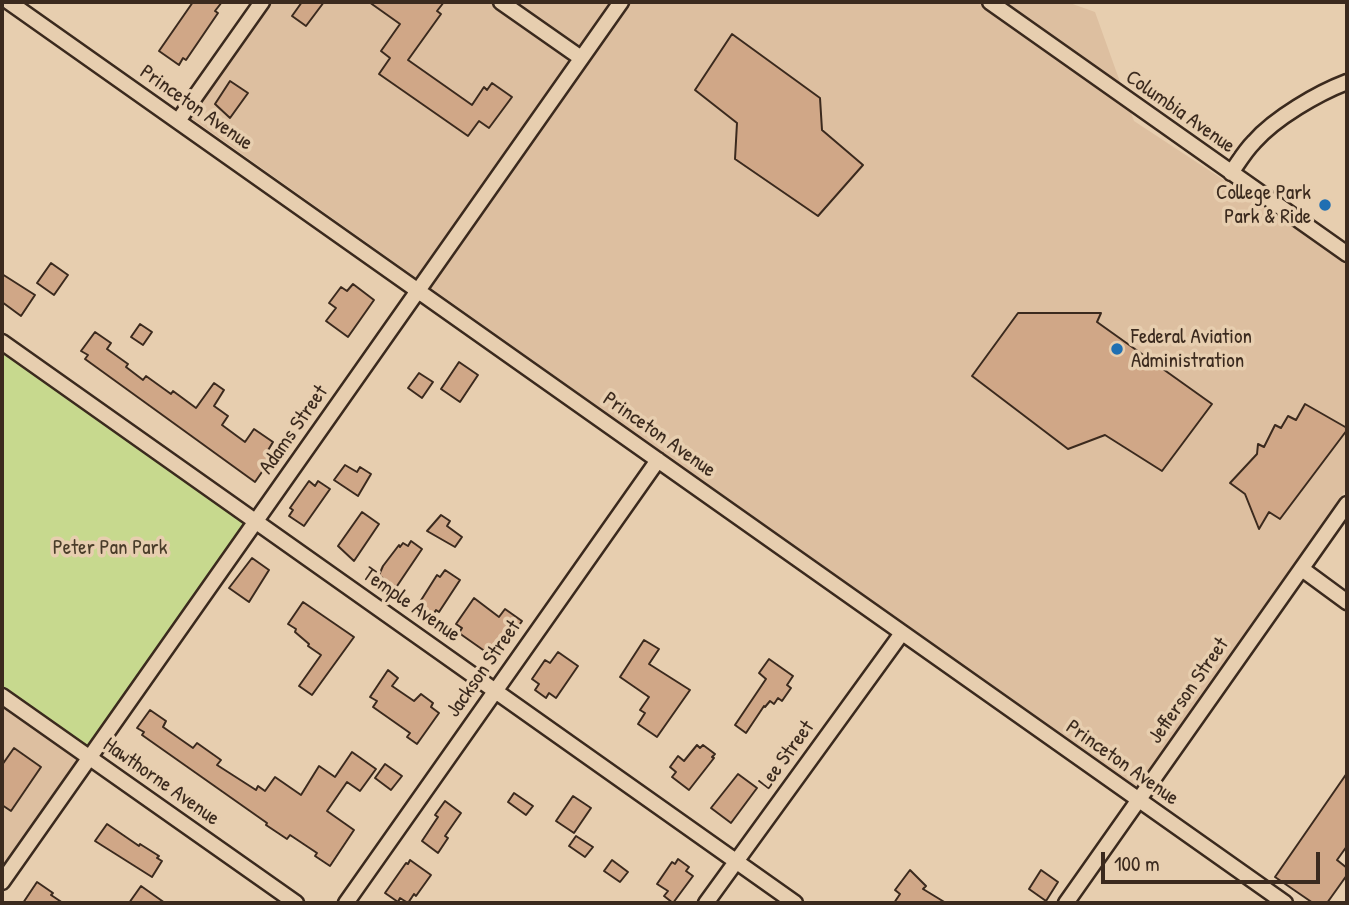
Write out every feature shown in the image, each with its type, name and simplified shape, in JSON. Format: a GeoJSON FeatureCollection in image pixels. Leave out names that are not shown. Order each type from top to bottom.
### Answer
{"type":"FeatureCollection","features":[{"type":"Feature","properties":{"kind":"street","name":"Princeton Avenue"},"geometry":{"type":"LineString","coordinates":[[9,2],[1285,903]]}},
{"type":"Feature","properties":{"kind":"street"},"geometry":{"type":"LineString","coordinates":[[178,121],[262,2]]}},
{"type":"Feature","properties":{"kind":"street"},"geometry":{"type":"LineString","coordinates":[[501,2],[581,58]]}},
{"type":"Feature","properties":{"kind":"street","name":"Adams Street"},"geometry":{"type":"LineString","coordinates":[[2,882],[621,2]]}},
{"type":"Feature","properties":{"kind":"street","name":"Columbia Avenue"},"geometry":{"type":"LineString","coordinates":[[990,2],[1347,254]]}},
{"type":"Feature","properties":{"kind":"street"},"geometry":{"type":"LineString","coordinates":[[1231,173],[1254,141],[1282,119],[1311,100],[1347,82]]}},
{"type":"Feature","properties":{"kind":"street","name":"Temple Avenue"},"geometry":{"type":"LineString","coordinates":[[2,342],[795,903]]}},
{"type":"Feature","properties":{"kind":"street","name":"Jackson Street"},"geometry":{"type":"LineString","coordinates":[[346,903],[657,460]]}},
{"type":"Feature","properties":{"kind":"street","name":"Jefferson Street"},"geometry":{"type":"LineString","coordinates":[[1066,903],[1347,504]]}},
{"type":"Feature","properties":{"kind":"street"},"geometry":{"type":"LineString","coordinates":[[1302,569],[1347,602]]}},
{"type":"Feature","properties":{"kind":"street","name":"Lee Street"},"geometry":{"type":"LineString","coordinates":[[706,903],[902,633]]}},
{"type":"Feature","properties":{"kind":"street","name":"Hawthorne Avenue"},"geometry":{"type":"LineString","coordinates":[[2,696],[296,903]]}},
{"type":"Feature","properties":{"kind":"shaded area"},"geometry":{"type":"Polygon","coordinates":[[[272,2],[1067,2],[1095,12],[1134,121],[1347,261],[1347,488],[1138,789],[191,118],[272,2]]]}},
{"type":"Feature","properties":{"kind":"shaded area"},"geometry":{"type":"Polygon","coordinates":[[[2,706],[92,763],[2,893],[2,706]]]}},
{"type":"Feature","properties":{"kind":"green space","name":"Peter Pan Park"},"geometry":{"type":"Polygon","coordinates":[[[2,349],[261,520],[92,763],[2,691],[2,349]]]}},
{"type":"Feature","properties":{"kind":"building"},"geometry":{"type":"Polygon","coordinates":[[[193,2],[222,2],[215,11],[218,13],[186,60],[183,58],[179,65],[159,51],[193,2]]]}},
{"type":"Feature","properties":{"kind":"building"},"geometry":{"type":"Polygon","coordinates":[[[302,2],[324,2],[306,26],[292,16],[302,2]]]}},
{"type":"Feature","properties":{"kind":"building"},"geometry":{"type":"Polygon","coordinates":[[[369,2],[444,2],[437,11],[441,14],[408,60],[472,105],[484,87],[487,90],[492,83],[512,97],[489,128],[479,121],[468,136],[379,74],[390,58],[381,51],[400,24],[369,2]]]}},
{"type":"Feature","properties":{"kind":"building"},"geometry":{"type":"Polygon","coordinates":[[[732,34],[820,98],[822,130],[863,165],[818,216],[735,159],[737,123],[695,90],[732,34]]]}},
{"type":"Feature","properties":{"kind":"building"},"geometry":{"type":"Polygon","coordinates":[[[230,81],[248,93],[230,118],[215,104],[230,81]]]}},
{"type":"Feature","properties":{"kind":"building"},"geometry":{"type":"Polygon","coordinates":[[[51,263],[68,275],[54,295],[37,283],[51,263]]]}},
{"type":"Feature","properties":{"kind":"building"},"geometry":{"type":"Polygon","coordinates":[[[2,274],[35,295],[21,316],[2,302],[2,274]]]}},
{"type":"Feature","properties":{"kind":"building"},"geometry":{"type":"Polygon","coordinates":[[[353,284],[374,300],[348,337],[326,321],[336,308],[329,303],[341,287],[347,291],[353,284]]]}},
{"type":"Feature","properties":{"kind":"building"},"geometry":{"type":"Polygon","coordinates":[[[1018,313],[1101,313],[1097,322],[1212,404],[1162,471],[1105,435],[1068,449],[972,376],[1018,313]]]}},
{"type":"Feature","properties":{"kind":"building"},"geometry":{"type":"Polygon","coordinates":[[[140,324],[152,332],[143,345],[131,337],[140,324]]]}},
{"type":"Feature","properties":{"kind":"building"},"geometry":{"type":"Polygon","coordinates":[[[95,332],[111,343],[107,349],[128,364],[126,367],[143,380],[146,376],[196,408],[214,383],[224,390],[214,406],[228,416],[222,425],[245,442],[254,429],[273,442],[267,452],[273,456],[255,482],[85,359],[88,355],[81,351],[95,332]]]}},
{"type":"Feature","properties":{"kind":"building"},"geometry":{"type":"Polygon","coordinates":[[[459,362],[478,375],[460,402],[441,389],[459,362]]]}},
{"type":"Feature","properties":{"kind":"building"},"geometry":{"type":"Polygon","coordinates":[[[419,373],[433,382],[422,398],[408,388],[419,373]]]}},
{"type":"Feature","properties":{"kind":"building"},"geometry":{"type":"Polygon","coordinates":[[[1305,404],[1347,430],[1280,519],[1269,512],[1259,529],[1245,494],[1230,483],[1257,454],[1258,444],[1264,447],[1275,425],[1281,428],[1288,416],[1296,420],[1305,404]]]}},
{"type":"Feature","properties":{"kind":"building"},"geometry":{"type":"Polygon","coordinates":[[[345,465],[357,472],[360,467],[371,474],[358,496],[334,480],[345,465]]]}},
{"type":"Feature","properties":{"kind":"building"},"geometry":{"type":"Polygon","coordinates":[[[309,481],[315,486],[318,481],[330,489],[304,526],[289,516],[293,510],[290,508],[309,481]]]}},
{"type":"Feature","properties":{"kind":"building"},"geometry":{"type":"Polygon","coordinates":[[[362,512],[379,524],[354,561],[338,546],[362,512]]]}},
{"type":"Feature","properties":{"kind":"building"},"geometry":{"type":"Polygon","coordinates":[[[441,515],[450,521],[447,526],[462,537],[455,547],[427,531],[441,515]]]}},
{"type":"Feature","properties":{"kind":"building"},"geometry":{"type":"Polygon","coordinates":[[[411,541],[422,549],[395,589],[379,575],[399,545],[400,547],[403,543],[408,546],[411,541]]]}},
{"type":"Feature","properties":{"kind":"building"},"geometry":{"type":"Polygon","coordinates":[[[252,558],[269,570],[249,602],[229,588],[252,558]]]}},
{"type":"Feature","properties":{"kind":"building"},"geometry":{"type":"Polygon","coordinates":[[[445,570],[460,580],[439,612],[436,610],[433,615],[418,605],[437,575],[440,577],[445,570]]]}},
{"type":"Feature","properties":{"kind":"building"},"geometry":{"type":"Polygon","coordinates":[[[474,598],[499,617],[505,609],[522,621],[496,659],[459,633],[462,628],[456,624],[474,598]]]}},
{"type":"Feature","properties":{"kind":"building"},"geometry":{"type":"Polygon","coordinates":[[[303,602],[354,637],[312,695],[299,686],[321,655],[308,646],[295,632],[296,629],[288,624],[303,602]]]}},
{"type":"Feature","properties":{"kind":"building"},"geometry":{"type":"Polygon","coordinates":[[[644,640],[659,649],[649,664],[690,690],[657,737],[638,724],[645,713],[640,710],[649,697],[620,677],[644,640]]]}},
{"type":"Feature","properties":{"kind":"building"},"geometry":{"type":"Polygon","coordinates":[[[558,652],[578,666],[556,698],[549,693],[546,698],[535,690],[539,684],[532,679],[545,660],[550,663],[558,652]]]}},
{"type":"Feature","properties":{"kind":"building"},"geometry":{"type":"Polygon","coordinates":[[[769,659],[793,676],[787,685],[791,688],[782,701],[778,698],[774,704],[770,701],[764,706],[746,733],[735,725],[766,679],[759,673],[769,659]]]}},
{"type":"Feature","properties":{"kind":"building"},"geometry":{"type":"Polygon","coordinates":[[[388,670],[398,678],[392,686],[414,701],[421,694],[433,703],[431,707],[439,713],[417,744],[407,737],[410,733],[373,707],[377,701],[370,697],[388,670]]]}},
{"type":"Feature","properties":{"kind":"building"},"geometry":{"type":"Polygon","coordinates":[[[150,710],[166,721],[163,727],[193,748],[197,743],[221,760],[217,765],[256,790],[258,786],[265,791],[275,777],[301,795],[319,766],[335,777],[352,752],[376,769],[360,791],[347,782],[327,811],[354,830],[330,866],[315,856],[317,853],[290,835],[287,839],[266,825],[267,823],[142,735],[144,732],[137,728],[150,710]]]}},
{"type":"Feature","properties":{"kind":"building"},"geometry":{"type":"Polygon","coordinates":[[[697,745],[700,748],[703,745],[715,754],[689,790],[672,777],[676,772],[670,767],[678,756],[684,761],[697,745]]]}},
{"type":"Feature","properties":{"kind":"building"},"geometry":{"type":"Polygon","coordinates":[[[14,748],[41,767],[11,811],[2,805],[2,765],[14,748]]]}},
{"type":"Feature","properties":{"kind":"building"},"geometry":{"type":"Polygon","coordinates":[[[385,764],[402,776],[391,790],[375,778],[385,764]]]}},
{"type":"Feature","properties":{"kind":"building"},"geometry":{"type":"Polygon","coordinates":[[[1347,773],[1347,846],[1337,860],[1347,868],[1347,875],[1327,903],[1313,903],[1275,877],[1347,773]]]}},
{"type":"Feature","properties":{"kind":"building"},"geometry":{"type":"Polygon","coordinates":[[[738,774],[757,788],[731,823],[711,808],[738,774]]]}},
{"type":"Feature","properties":{"kind":"building"},"geometry":{"type":"Polygon","coordinates":[[[514,793],[533,806],[526,815],[508,802],[514,793]]]}},
{"type":"Feature","properties":{"kind":"building"},"geometry":{"type":"Polygon","coordinates":[[[573,796],[591,808],[574,833],[556,821],[573,796]]]}},
{"type":"Feature","properties":{"kind":"building"},"geometry":{"type":"Polygon","coordinates":[[[445,801],[461,813],[445,836],[448,838],[438,853],[422,841],[445,801]]]}},
{"type":"Feature","properties":{"kind":"building"},"geometry":{"type":"Polygon","coordinates":[[[107,824],[159,856],[157,858],[162,861],[152,877],[95,841],[107,824]]]}},
{"type":"Feature","properties":{"kind":"building"},"geometry":{"type":"Polygon","coordinates":[[[576,836],[593,847],[585,857],[569,846],[576,836]]]}},
{"type":"Feature","properties":{"kind":"building"},"geometry":{"type":"Polygon","coordinates":[[[678,859],[689,867],[686,871],[693,876],[673,903],[664,896],[668,891],[657,884],[672,862],[675,864],[678,859]]]}},
{"type":"Feature","properties":{"kind":"building"},"geometry":{"type":"Polygon","coordinates":[[[410,860],[431,875],[408,903],[400,898],[398,902],[385,893],[410,860]]]}},
{"type":"Feature","properties":{"kind":"building"},"geometry":{"type":"Polygon","coordinates":[[[612,860],[628,872],[620,882],[604,871],[612,860]]]}},
{"type":"Feature","properties":{"kind":"building"},"geometry":{"type":"Polygon","coordinates":[[[910,870],[926,886],[923,889],[946,903],[894,903],[900,894],[895,890],[910,870]]]}},
{"type":"Feature","properties":{"kind":"building"},"geometry":{"type":"Polygon","coordinates":[[[1041,870],[1058,882],[1046,901],[1029,889],[1041,870]]]}},
{"type":"Feature","properties":{"kind":"building"},"geometry":{"type":"Polygon","coordinates":[[[37,882],[53,893],[51,895],[63,903],[23,903],[37,882]]]}},
{"type":"Feature","properties":{"kind":"building"},"geometry":{"type":"Polygon","coordinates":[[[141,886],[165,903],[129,903],[141,886]]]}},
{"type":"Feature","properties":{"kind":"place","name":"College Park Park & Ride"},"geometry":{"type":"Point","coordinates":[1325,205]}},
{"type":"Feature","properties":{"kind":"place","name":"Federal Aviation Administration"},"geometry":{"type":"Point","coordinates":[1117,349]}}]}
